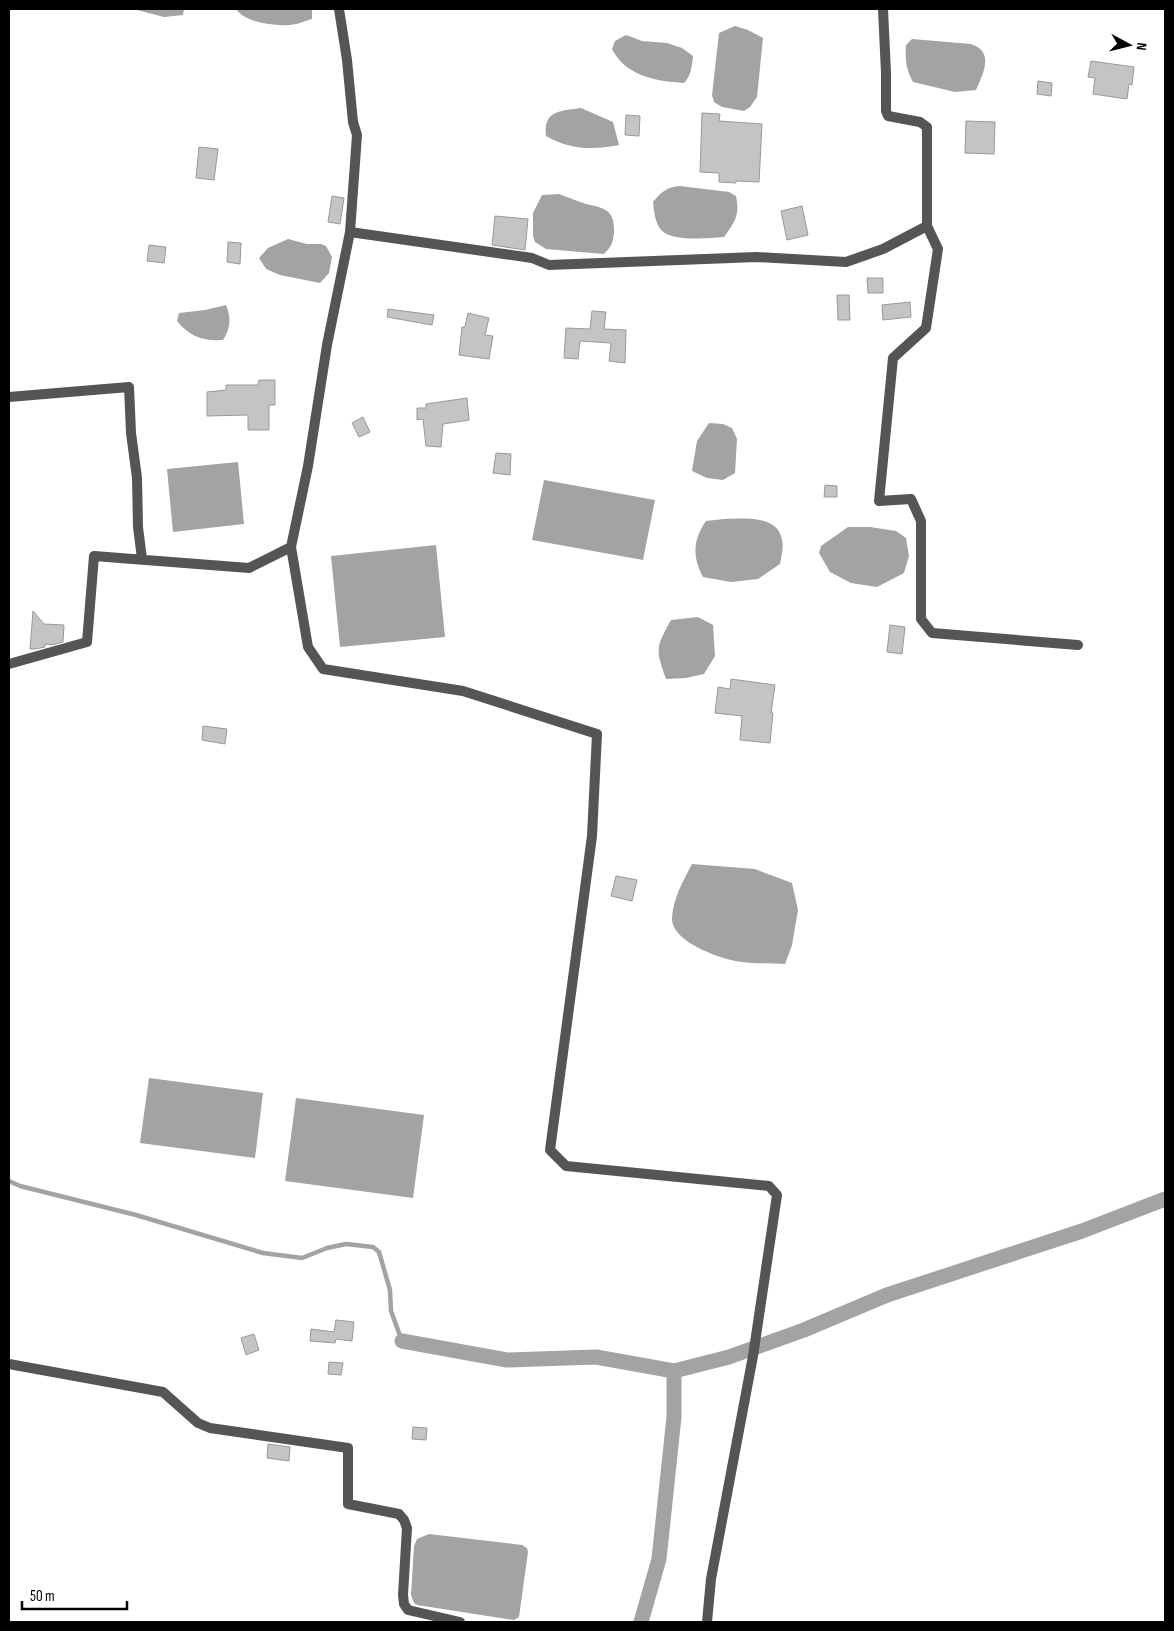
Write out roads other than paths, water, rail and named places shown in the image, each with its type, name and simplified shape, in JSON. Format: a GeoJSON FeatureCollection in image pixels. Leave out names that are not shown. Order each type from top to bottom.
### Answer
{"type":"FeatureCollection","features":[{"type":"Feature","properties":{"kind":"street"},"geometry":{"type":"LineString","coordinates":[[339,9],[347,60],[353,122],[357,135],[350,232],[326,345],[308,466],[291,547],[308,647],[322,669],[463,691],[597,734],[592,836],[550,1150],[566,1166],[769,1186],[777,1195],[753,1356],[711,1579],[707,1622]]}},
{"type":"Feature","properties":{"kind":"street"},"geometry":{"type":"LineString","coordinates":[[883,9],[886,111],[888,116],[920,122],[926,127],[926,226],[938,249],[926,328],[893,358],[879,501],[911,499],[921,521],[921,619],[932,633],[1078,645]]}},
{"type":"Feature","properties":{"kind":"street"},"geometry":{"type":"LineString","coordinates":[[350,232],[532,258],[549,265],[757,256],[846,262],[883,248],[926,226]]}},
{"type":"Feature","properties":{"kind":"street"},"geometry":{"type":"LineString","coordinates":[[9,397],[129,387],[131,433],[137,478],[138,527],[142,559]]}},
{"type":"Feature","properties":{"kind":"street"},"geometry":{"type":"LineString","coordinates":[[9,664],[87,642],[94,556],[249,568],[291,547]]}},
{"type":"Feature","properties":{"kind":"street"},"geometry":{"type":"LineString","coordinates":[[9,1364],[163,1392],[198,1423],[210,1428],[348,1448],[348,1504],[398,1514],[404,1520],[407,1528],[404,1604],[408,1610],[460,1622]]}},
{"type":"Feature","properties":{"kind":"waterway"},"geometry":{"type":"LineString","coordinates":[[9,1181],[20,1186],[136,1215],[263,1253],[302,1258],[327,1248],[346,1244],[373,1247],[379,1252],[390,1290],[391,1311],[402,1341]]}},
{"type":"Feature","properties":{"kind":"waterway"},"geometry":{"type":"LineString","coordinates":[[402,1341],[507,1360],[596,1357],[674,1371],[729,1357],[804,1330],[887,1295],[1082,1231],[1165,1199]]}},
{"type":"Feature","properties":{"kind":"waterway"},"geometry":{"type":"LineString","coordinates":[[641,1622],[659,1559],[674,1417],[674,1371]]}}]}
